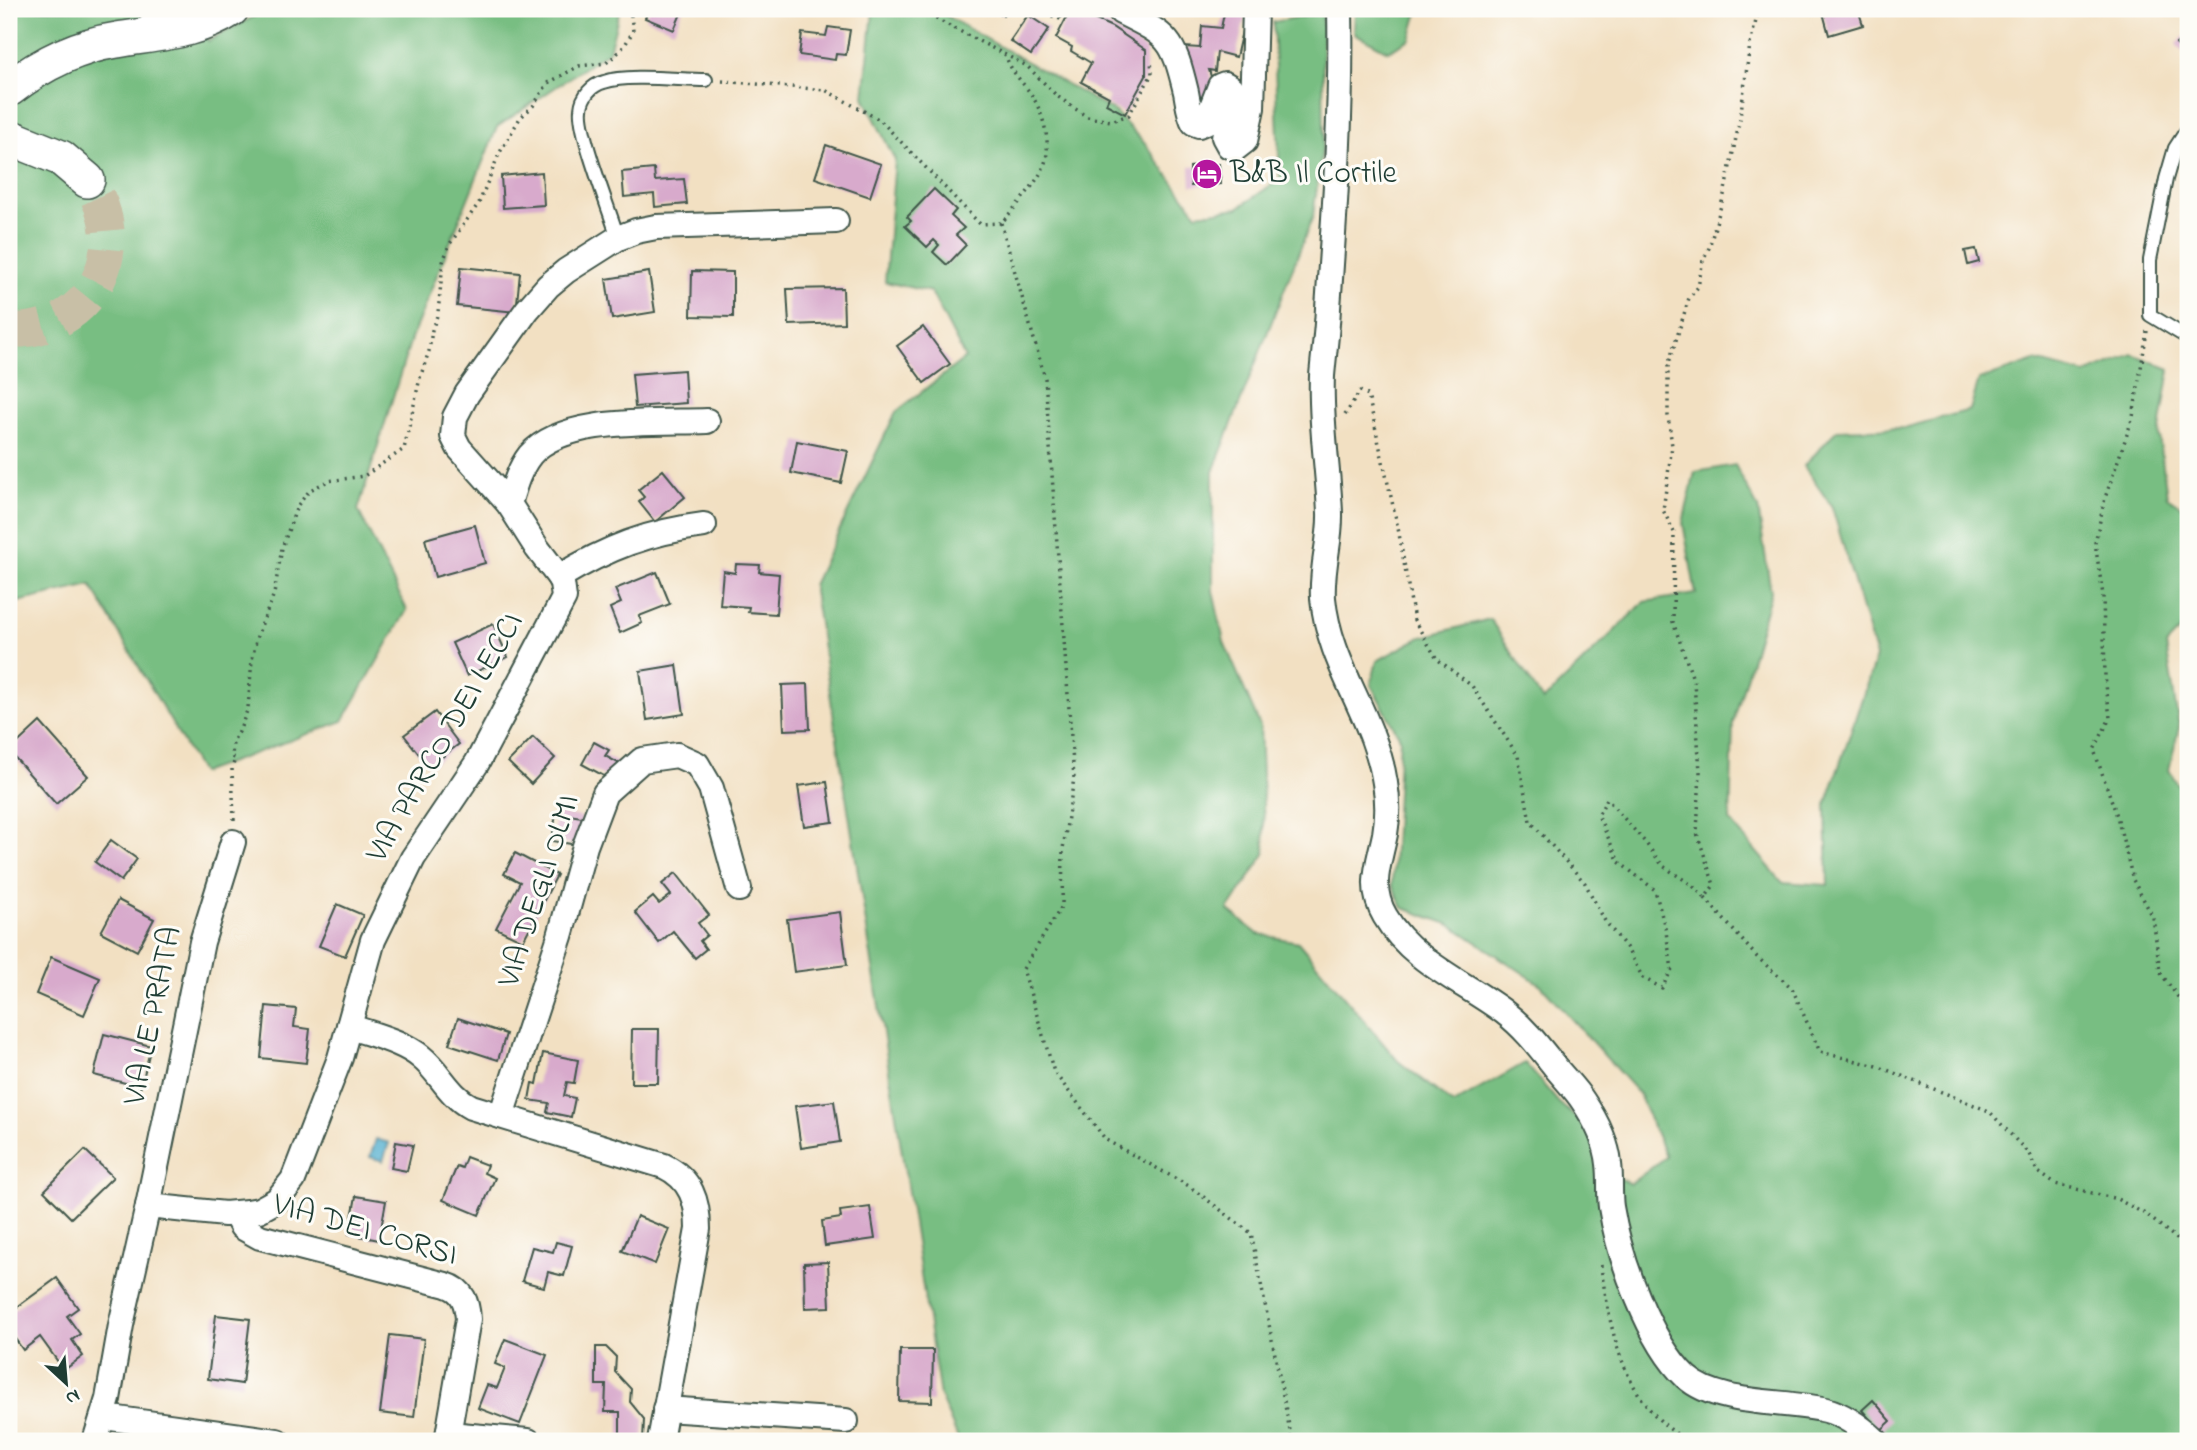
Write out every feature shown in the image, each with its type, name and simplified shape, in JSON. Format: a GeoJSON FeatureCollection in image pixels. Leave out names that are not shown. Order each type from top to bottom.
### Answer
{"type":"FeatureCollection","features":[{"type":"Feature","properties":{"kind":"main road"},"geometry":{"type":"LineString","coordinates":[[9,89],[31,73],[72,52],[105,42],[184,29],[232,9]]}},
{"type":"Feature","properties":{"kind":"main road"},"geometry":{"type":"LineString","coordinates":[[9,138],[52,154],[82,175]]}},
{"type":"Feature","properties":{"kind":"street"},"geometry":{"type":"LineString","coordinates":[[141,36],[166,9]]}},
{"type":"Feature","properties":{"kind":"street"},"geometry":{"type":"LineString","coordinates":[[1121,12],[1158,31],[1168,40],[1177,57],[1194,123],[1199,125],[1206,122],[1220,86],[1225,84],[1230,87],[1233,96],[1224,137],[1229,146],[1236,148],[1245,141],[1252,108],[1255,9]]}},
{"type":"Feature","properties":{"kind":"street"},"geometry":{"type":"LineString","coordinates":[[1340,9],[1336,194],[1322,376],[1322,419],[1330,524],[1323,566],[1323,593],[1326,620],[1337,656],[1374,736],[1384,772],[1386,825],[1375,875],[1380,905],[1392,926],[1411,947],[1519,1024],[1584,1102],[1606,1147],[1611,1210],[1637,1293],[1668,1355],[1686,1376],[1695,1384],[1717,1393],[1829,1411],[1856,1424],[1877,1441]]}},
{"type":"Feature","properties":{"kind":"street"},"geometry":{"type":"LineString","coordinates":[[704,525],[640,538],[602,553],[559,577],[509,504],[458,448],[453,436],[455,417],[475,383],[527,310],[548,286],[566,271],[618,238],[636,230],[656,227],[836,221]]}},
{"type":"Feature","properties":{"kind":"street"},"geometry":{"type":"LineString","coordinates":[[509,504],[524,463],[537,448],[554,436],[598,426],[707,421]]}},
{"type":"Feature","properties":{"kind":"street","name":"VIA PARCO DEI LECCI"},"geometry":{"type":"LineString","coordinates":[[148,1206],[235,1214],[259,1210],[289,1188],[313,1133],[340,1058],[373,940],[413,858],[477,763],[538,643],[561,607],[564,593],[559,577]]}},
{"type":"Feature","properties":{"kind":"street","name":"VIA DEGLI OLMI"},"geometry":{"type":"LineString","coordinates":[[500,1116],[560,936],[584,846],[605,793],[642,760],[677,755],[697,764],[711,788],[739,889]]}},
{"type":"Feature","properties":{"kind":"street","name":"VIA LE PRATA"},"geometry":{"type":"LineString","coordinates":[[148,1206],[202,942],[233,842]]}},
{"type":"Feature","properties":{"kind":"street"},"geometry":{"type":"LineString","coordinates":[[349,1027],[411,1049],[462,1102],[664,1166],[677,1172],[691,1188],[698,1208],[698,1229],[660,1441]]}},
{"type":"Feature","properties":{"kind":"street"},"geometry":{"type":"LineString","coordinates":[[95,1441],[104,1417],[121,1325],[148,1206]]}},
{"type":"Feature","properties":{"kind":"street","name":"VIA DEI CORSI"},"geometry":{"type":"LineString","coordinates":[[235,1214],[242,1227],[260,1237],[446,1285],[459,1291],[465,1299],[468,1319],[448,1438]]}},
{"type":"Feature","properties":{"kind":"street"},"geometry":{"type":"LineString","coordinates":[[665,1409],[846,1421]]}},
{"type":"Feature","properties":{"kind":"street"},"geometry":{"type":"LineString","coordinates":[[104,1417],[277,1441]]}},
{"type":"Feature","properties":{"kind":"street"},"geometry":{"type":"LineString","coordinates":[[448,1438],[528,1441]]}},
{"type":"Feature","properties":{"kind":"lane"},"geometry":{"type":"LineString","coordinates":[[618,238],[584,131],[580,111],[582,101],[595,86],[604,81],[706,80]]}},
{"type":"Feature","properties":{"kind":"lane"},"geometry":{"type":"LineString","coordinates":[[2188,128],[2175,148],[2166,179],[2150,260],[2150,315],[2188,338]]}},
{"type":"Feature","properties":{"kind":"path"},"geometry":{"type":"LineString","coordinates":[[233,842],[233,741],[248,708],[257,636],[274,594],[282,548],[297,506],[310,491],[328,481],[364,476],[404,449],[438,313],[443,262],[449,245],[479,203],[499,154],[520,118],[533,106],[548,83],[579,66],[606,63],[616,55],[633,31],[630,9]]}},
{"type":"Feature","properties":{"kind":"path"},"geometry":{"type":"LineString","coordinates":[[917,9],[1027,66],[1057,96],[1087,117],[1111,121],[1129,115],[1152,74],[1151,53]]}},
{"type":"Feature","properties":{"kind":"path"},"geometry":{"type":"LineString","coordinates":[[1032,9],[1063,20],[1057,9]]}},
{"type":"Feature","properties":{"kind":"path"},"geometry":{"type":"LineString","coordinates":[[1057,9],[1068,11],[1067,9]]}},
{"type":"Feature","properties":{"kind":"path"},"geometry":{"type":"LineString","coordinates":[[1704,898],[1714,885],[1696,833],[1700,772],[1694,682],[1672,622],[1674,532],[1663,510],[1672,446],[1668,416],[1668,366],[1689,299],[1698,287],[1703,260],[1724,195],[1740,118],[1750,44],[1759,9]]}},
{"type":"Feature","properties":{"kind":"path"},"geometry":{"type":"LineString","coordinates":[[706,80],[825,90],[880,120],[980,224],[1001,223],[1044,166],[1048,138],[1034,99],[1009,67],[1006,56]]}},
{"type":"Feature","properties":{"kind":"path"},"geometry":{"type":"LineString","coordinates":[[1001,223],[1045,378],[1074,778],[1063,849],[1062,906],[1023,969],[1054,1072],[1106,1140],[1189,1186],[1251,1233],[1292,1441]]}},
{"type":"Feature","properties":{"kind":"path"},"geometry":{"type":"LineString","coordinates":[[2150,315],[2133,417],[2105,498],[2095,543],[2103,595],[2105,676],[2110,718],[2094,750],[2117,816],[2133,880],[2153,917],[2160,972],[2188,1011]]}},
{"type":"Feature","properties":{"kind":"path"},"geometry":{"type":"LineString","coordinates":[[1343,419],[1360,391],[1368,395],[1398,528],[1414,620],[1437,659],[1472,686],[1518,756],[1530,821],[1585,883],[1605,921],[1626,947],[1643,978],[1662,988],[1672,969],[1666,932],[1655,890],[1619,862],[1598,815],[1607,799],[1663,866],[1692,885],[1757,957],[1792,988],[1820,1052],[1877,1066],[1989,1111],[2029,1154],[2037,1171],[2055,1184],[2117,1199],[2147,1214],[2188,1248]]}},
{"type":"Feature","properties":{"kind":"green space"},"geometry":{"type":"Polygon","coordinates":[[[9,9],[193,9],[208,41],[268,9],[620,9],[609,51],[497,127],[411,339],[358,510],[407,610],[343,721],[201,773],[91,585],[9,604],[9,9]]]}},
{"type":"Feature","properties":{"kind":"green space"},"geometry":{"type":"Polygon","coordinates":[[[880,9],[934,9],[1115,112],[1145,144],[1197,214],[1238,208],[1280,179],[1273,22],[1322,13],[1324,136],[1313,216],[1213,472],[1213,591],[1224,642],[1260,726],[1265,854],[1228,910],[1258,934],[1298,942],[1398,1061],[1453,1104],[1525,1063],[1558,1102],[1595,1135],[1602,1169],[1630,1184],[1666,1157],[1639,1094],[1541,985],[1451,925],[1403,908],[1392,885],[1400,738],[1371,685],[1377,661],[1419,638],[1490,619],[1543,701],[1644,602],[1696,594],[1683,523],[1695,472],[1735,465],[1758,508],[1771,592],[1733,723],[1730,821],[1782,882],[1828,885],[1826,805],[1876,657],[1832,507],[1804,466],[1837,430],[1904,428],[1970,410],[1979,380],[2035,361],[2086,374],[2133,354],[2170,369],[2159,436],[2167,497],[2188,511],[2188,622],[2166,645],[2179,727],[2169,770],[2188,801],[2188,1441],[959,1441],[940,1396],[813,585],[896,412],[965,358],[931,292],[885,282],[895,160],[864,97],[873,12],[880,9]]]}},
{"type":"Feature","properties":{"kind":"green space"},"geometry":{"type":"Polygon","coordinates":[[[1355,9],[1419,9],[1410,39],[1388,51],[1354,33],[1355,9]]]}},
{"type":"Feature","properties":{"kind":"water"},"geometry":{"type":"Polygon","coordinates":[[[376,1139],[389,1143],[383,1161],[370,1157],[376,1139]]]}},
{"type":"Feature","properties":{"kind":"building"},"geometry":{"type":"Polygon","coordinates":[[[649,9],[683,9],[674,30],[645,18],[649,9]]]}},
{"type":"Feature","properties":{"kind":"building"},"geometry":{"type":"Polygon","coordinates":[[[990,9],[1006,9],[1003,15],[990,9]]]}},
{"type":"Feature","properties":{"kind":"building"},"geometry":{"type":"Polygon","coordinates":[[[1071,9],[1112,27],[1146,50],[1146,76],[1125,114],[1106,104],[1109,97],[1081,82],[1091,63],[1056,38],[1071,9]]]}},
{"type":"Feature","properties":{"kind":"building"},"geometry":{"type":"Polygon","coordinates":[[[1138,9],[1164,9],[1160,18],[1138,9]]]}},
{"type":"Feature","properties":{"kind":"building"},"geometry":{"type":"Polygon","coordinates":[[[1225,9],[1247,9],[1236,57],[1217,52],[1215,71],[1209,70],[1213,83],[1198,110],[1185,47],[1200,48],[1202,26],[1221,28],[1225,9]]]}},
{"type":"Feature","properties":{"kind":"building"},"geometry":{"type":"Polygon","coordinates":[[[1822,9],[1858,9],[1863,25],[1829,35],[1822,9]]]}},
{"type":"Feature","properties":{"kind":"building"},"geometry":{"type":"Polygon","coordinates":[[[1028,15],[1049,29],[1031,55],[1010,41],[1028,15]]]}},
{"type":"Feature","properties":{"kind":"building"},"geometry":{"type":"Polygon","coordinates":[[[828,27],[850,30],[846,55],[836,54],[835,60],[799,55],[802,33],[826,36],[828,27]]]}},
{"type":"Feature","properties":{"kind":"building"},"geometry":{"type":"Polygon","coordinates":[[[2188,33],[2188,58],[2176,44],[2188,33]]]}},
{"type":"Feature","properties":{"kind":"building"},"geometry":{"type":"Polygon","coordinates":[[[826,145],[881,164],[870,197],[815,178],[826,145]]]}},
{"type":"Feature","properties":{"kind":"building"},"geometry":{"type":"Polygon","coordinates":[[[1219,164],[1221,184],[1191,186],[1190,167],[1219,164]]]}},
{"type":"Feature","properties":{"kind":"building"},"geometry":{"type":"Polygon","coordinates":[[[654,169],[655,181],[684,179],[687,204],[655,207],[654,194],[624,197],[622,172],[654,169]]]}},
{"type":"Feature","properties":{"kind":"building"},"geometry":{"type":"Polygon","coordinates":[[[542,172],[544,205],[503,208],[501,176],[542,172]]]}},
{"type":"Feature","properties":{"kind":"building"},"geometry":{"type":"Polygon","coordinates":[[[934,189],[956,210],[951,216],[964,228],[956,235],[966,245],[947,265],[933,252],[939,245],[934,240],[927,247],[905,226],[911,221],[907,217],[934,189]]]}},
{"type":"Feature","properties":{"kind":"building"},"geometry":{"type":"Polygon","coordinates":[[[1976,249],[1979,262],[1968,265],[1965,251],[1976,249]]]}},
{"type":"Feature","properties":{"kind":"building"},"geometry":{"type":"Polygon","coordinates":[[[461,267],[520,273],[516,312],[457,306],[461,267]]]}},
{"type":"Feature","properties":{"kind":"building"},"geometry":{"type":"Polygon","coordinates":[[[692,271],[733,272],[733,317],[691,316],[692,271]]]}},
{"type":"Feature","properties":{"kind":"building"},"geometry":{"type":"Polygon","coordinates":[[[649,272],[655,312],[612,319],[606,279],[649,272]]]}},
{"type":"Feature","properties":{"kind":"building"},"geometry":{"type":"Polygon","coordinates":[[[843,288],[844,323],[789,325],[787,289],[843,288]]]}},
{"type":"Feature","properties":{"kind":"building"},"geometry":{"type":"Polygon","coordinates":[[[923,327],[950,364],[924,383],[897,346],[923,327]]]}},
{"type":"Feature","properties":{"kind":"building"},"geometry":{"type":"Polygon","coordinates":[[[684,370],[686,403],[635,407],[632,374],[684,370]]]}},
{"type":"Feature","properties":{"kind":"building"},"geometry":{"type":"Polygon","coordinates":[[[797,441],[848,451],[841,483],[791,473],[797,441]]]}},
{"type":"Feature","properties":{"kind":"building"},"geometry":{"type":"Polygon","coordinates":[[[663,470],[685,497],[655,522],[639,502],[644,497],[638,490],[663,470]]]}},
{"type":"Feature","properties":{"kind":"building"},"geometry":{"type":"Polygon","coordinates":[[[475,525],[485,563],[435,577],[425,539],[475,525]]]}},
{"type":"Feature","properties":{"kind":"building"},"geometry":{"type":"Polygon","coordinates":[[[736,564],[760,565],[759,572],[779,574],[776,614],[748,612],[749,607],[720,605],[723,571],[735,573],[736,564]]]}},
{"type":"Feature","properties":{"kind":"building"},"geometry":{"type":"Polygon","coordinates":[[[657,572],[670,604],[639,616],[642,623],[620,633],[610,608],[621,603],[615,589],[657,572]]]}},
{"type":"Feature","properties":{"kind":"building"},"geometry":{"type":"Polygon","coordinates":[[[493,624],[508,657],[467,676],[452,643],[493,624]]]}},
{"type":"Feature","properties":{"kind":"building"},"geometry":{"type":"Polygon","coordinates":[[[677,665],[684,714],[647,720],[640,671],[677,665]]]}},
{"type":"Feature","properties":{"kind":"building"},"geometry":{"type":"Polygon","coordinates":[[[808,684],[810,729],[784,730],[782,685],[808,684]]]}},
{"type":"Feature","properties":{"kind":"building"},"geometry":{"type":"Polygon","coordinates":[[[435,712],[459,744],[429,767],[404,735],[435,712]]]}},
{"type":"Feature","properties":{"kind":"building"},"geometry":{"type":"Polygon","coordinates":[[[40,722],[88,776],[56,804],[9,751],[40,722]]]}},
{"type":"Feature","properties":{"kind":"building"},"geometry":{"type":"Polygon","coordinates":[[[533,737],[555,758],[531,784],[508,762],[533,737]]]}},
{"type":"Feature","properties":{"kind":"building"},"geometry":{"type":"Polygon","coordinates":[[[594,742],[609,750],[605,756],[622,765],[613,781],[582,764],[594,742]]]}},
{"type":"Feature","properties":{"kind":"building"},"geometry":{"type":"Polygon","coordinates":[[[827,782],[833,822],[804,826],[798,786],[827,782]]]}},
{"type":"Feature","properties":{"kind":"building"},"geometry":{"type":"Polygon","coordinates":[[[556,813],[582,817],[578,845],[552,841],[556,813]]]}},
{"type":"Feature","properties":{"kind":"building"},"geometry":{"type":"Polygon","coordinates":[[[111,840],[137,859],[121,881],[95,862],[111,840]]]}},
{"type":"Feature","properties":{"kind":"building"},"geometry":{"type":"Polygon","coordinates":[[[515,853],[557,875],[523,941],[496,928],[520,882],[504,874],[515,853]]]}},
{"type":"Feature","properties":{"kind":"building"},"geometry":{"type":"Polygon","coordinates":[[[676,873],[709,915],[698,923],[707,935],[700,941],[706,949],[695,958],[673,931],[659,943],[635,912],[653,897],[659,904],[671,895],[662,884],[676,873]]]}},
{"type":"Feature","properties":{"kind":"building"},"geometry":{"type":"Polygon","coordinates":[[[118,900],[154,919],[137,951],[101,932],[118,900]]]}},
{"type":"Feature","properties":{"kind":"building"},"geometry":{"type":"Polygon","coordinates":[[[337,904],[363,915],[345,956],[319,946],[337,904]]]}},
{"type":"Feature","properties":{"kind":"building"},"geometry":{"type":"Polygon","coordinates":[[[840,912],[847,965],[794,972],[787,919],[840,912]]]}},
{"type":"Feature","properties":{"kind":"building"},"geometry":{"type":"Polygon","coordinates":[[[51,957],[100,978],[84,1015],[36,994],[51,957]]]}},
{"type":"Feature","properties":{"kind":"building"},"geometry":{"type":"Polygon","coordinates":[[[266,1006],[296,1009],[294,1027],[310,1029],[306,1063],[261,1058],[266,1006]]]}},
{"type":"Feature","properties":{"kind":"building"},"geometry":{"type":"Polygon","coordinates":[[[458,1018],[506,1034],[498,1060],[449,1044],[458,1018]]]}},
{"type":"Feature","properties":{"kind":"building"},"geometry":{"type":"Polygon","coordinates":[[[632,1029],[659,1029],[658,1083],[631,1083],[632,1029]]]}},
{"type":"Feature","properties":{"kind":"building"},"geometry":{"type":"Polygon","coordinates":[[[104,1034],[151,1046],[141,1087],[94,1075],[104,1034]]]}},
{"type":"Feature","properties":{"kind":"building"},"geometry":{"type":"Polygon","coordinates":[[[543,1053],[578,1060],[574,1083],[567,1082],[564,1096],[575,1098],[571,1117],[547,1112],[549,1103],[529,1100],[532,1083],[537,1084],[543,1053]]]}},
{"type":"Feature","properties":{"kind":"building"},"geometry":{"type":"Polygon","coordinates":[[[834,1101],[840,1142],[801,1148],[795,1106],[834,1101]]]}},
{"type":"Feature","properties":{"kind":"building"},"geometry":{"type":"Polygon","coordinates":[[[396,1142],[413,1145],[407,1171],[391,1168],[396,1142]]]}},
{"type":"Feature","properties":{"kind":"building"},"geometry":{"type":"Polygon","coordinates":[[[85,1150],[113,1177],[71,1218],[44,1191],[85,1150]]]}},
{"type":"Feature","properties":{"kind":"building"},"geometry":{"type":"Polygon","coordinates":[[[466,1157],[487,1165],[484,1173],[495,1178],[479,1215],[443,1200],[457,1166],[462,1168],[466,1157]]]}},
{"type":"Feature","properties":{"kind":"building"},"geometry":{"type":"Polygon","coordinates":[[[356,1196],[386,1201],[379,1240],[349,1234],[356,1196]]]}},
{"type":"Feature","properties":{"kind":"building"},"geometry":{"type":"Polygon","coordinates":[[[870,1207],[875,1239],[825,1246],[822,1221],[841,1218],[840,1211],[870,1207]]]}},
{"type":"Feature","properties":{"kind":"building"},"geometry":{"type":"Polygon","coordinates":[[[637,1216],[669,1229],[655,1264],[622,1251],[637,1216]]]}},
{"type":"Feature","properties":{"kind":"building"},"geometry":{"type":"Polygon","coordinates":[[[556,1242],[572,1246],[564,1276],[548,1272],[544,1287],[522,1281],[532,1247],[553,1252],[556,1242]]]}},
{"type":"Feature","properties":{"kind":"building"},"geometry":{"type":"Polygon","coordinates":[[[828,1262],[830,1307],[805,1308],[804,1263],[828,1262]]]}},
{"type":"Feature","properties":{"kind":"building"},"geometry":{"type":"Polygon","coordinates":[[[57,1278],[78,1308],[67,1316],[80,1334],[72,1340],[83,1356],[64,1370],[40,1337],[23,1350],[9,1330],[9,1313],[57,1278]]]}},
{"type":"Feature","properties":{"kind":"building"},"geometry":{"type":"Polygon","coordinates":[[[216,1315],[250,1319],[242,1384],[208,1379],[216,1315]]]}},
{"type":"Feature","properties":{"kind":"building"},"geometry":{"type":"Polygon","coordinates":[[[390,1335],[424,1339],[414,1417],[380,1413],[390,1335]]]}},
{"type":"Feature","properties":{"kind":"building"},"geometry":{"type":"Polygon","coordinates":[[[505,1339],[547,1355],[520,1424],[478,1408],[487,1385],[497,1388],[505,1368],[495,1364],[505,1339]]]}},
{"type":"Feature","properties":{"kind":"building"},"geometry":{"type":"Polygon","coordinates":[[[596,1347],[606,1347],[616,1357],[615,1372],[631,1389],[630,1402],[644,1419],[643,1441],[620,1441],[620,1412],[605,1412],[606,1385],[596,1385],[596,1347]]]}},
{"type":"Feature","properties":{"kind":"building"},"geometry":{"type":"Polygon","coordinates":[[[900,1350],[933,1350],[932,1402],[899,1401],[900,1350]]]}},
{"type":"Feature","properties":{"kind":"building"},"geometry":{"type":"Polygon","coordinates":[[[1873,1400],[1891,1421],[1880,1431],[1862,1410],[1873,1400]]]}},
{"type":"Feature","properties":{"kind":"tunnel"},"geometry":{"type":"LineString","coordinates":[[9,330],[38,327],[63,318],[83,302],[98,281],[106,258],[107,232],[101,206],[87,180]]}},
{"type":"Feature","properties":{"kind":"place","name":"B&B Il Cortile"},"geometry":{"type":"Point","coordinates":[1207,174]}}]}
